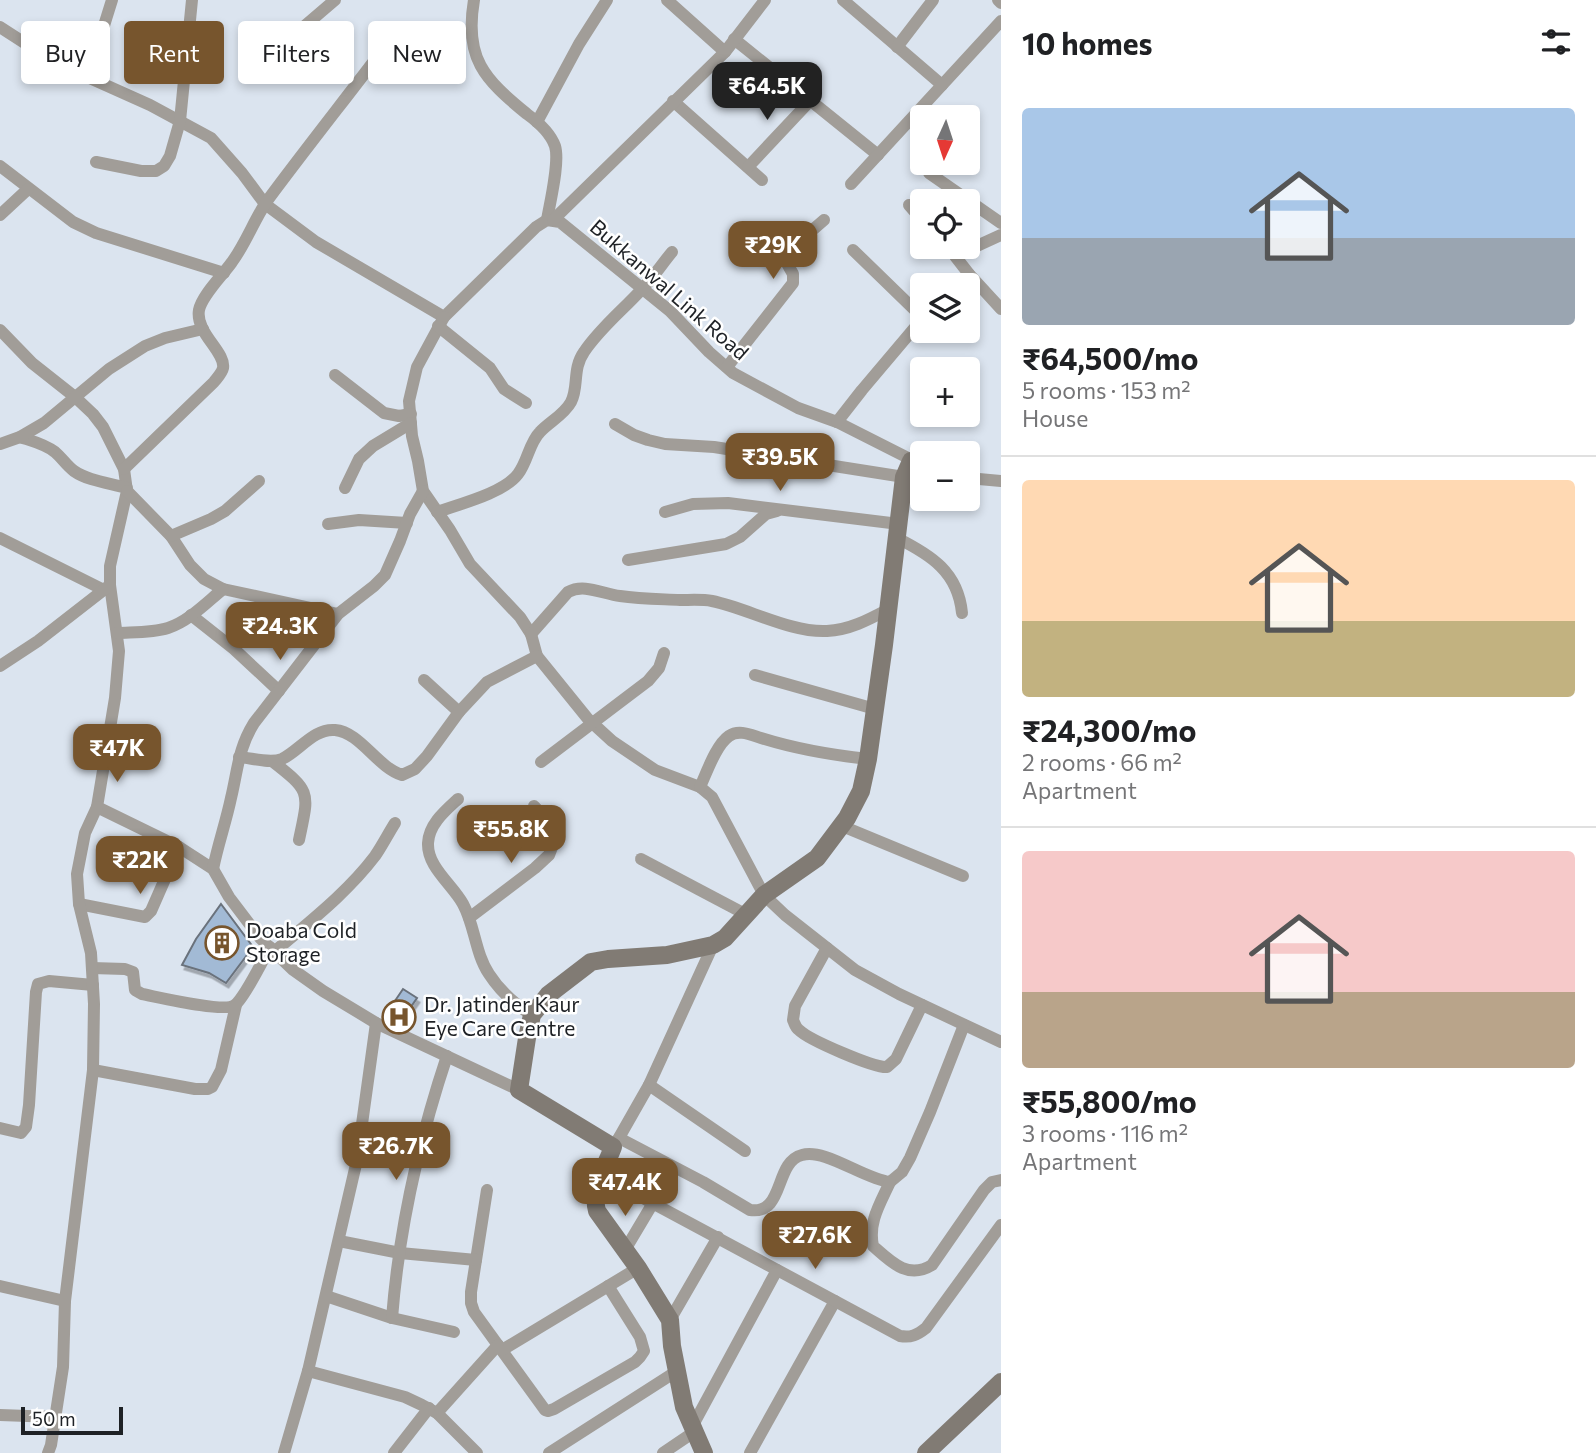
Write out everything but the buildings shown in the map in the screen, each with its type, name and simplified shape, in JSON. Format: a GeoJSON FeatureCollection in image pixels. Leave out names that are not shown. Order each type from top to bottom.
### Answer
{"type":"FeatureCollection","features":[{"type":"Feature","properties":{"kind":"street"},"geometry":{"type":"LineString","coordinates":[[105,21],[112,0]]}},
{"type":"Feature","properties":{"kind":"street"},"geometry":{"type":"LineString","coordinates":[[96,162],[141,171],[156,171],[164,166],[170,156],[180,121],[192,0]]}},
{"type":"Feature","properties":{"kind":"street"},"geometry":{"type":"LineString","coordinates":[[310,21],[335,0]]}},
{"type":"Feature","properties":{"kind":"street"},"geometry":{"type":"LineString","coordinates":[[474,0],[471,27],[474,52],[481,66],[504,96],[537,122],[554,143],[556,152],[550,220]]}},
{"type":"Feature","properties":{"kind":"street"},"geometry":{"type":"LineString","coordinates":[[537,122],[579,44],[607,0]]}},
{"type":"Feature","properties":{"kind":"street"},"geometry":{"type":"LineString","coordinates":[[667,0],[725,52]]}},
{"type":"Feature","properties":{"kind":"street"},"geometry":{"type":"LineString","coordinates":[[765,0],[725,52],[550,220],[536,227],[441,321],[417,367],[410,401],[412,436],[423,491],[470,564],[520,617],[530,634],[537,656],[593,723],[612,741],[655,770],[700,787],[712,797],[764,895],[855,970],[1001,1042]]}},
{"type":"Feature","properties":{"kind":"street"},"geometry":{"type":"LineString","coordinates":[[843,0],[942,85]]}},
{"type":"Feature","properties":{"kind":"street"},"geometry":{"type":"LineString","coordinates":[[897,47],[933,0]]}},
{"type":"Feature","properties":{"kind":"street"},"geometry":{"type":"LineString","coordinates":[[851,184],[1001,21]]}},
{"type":"Feature","properties":{"kind":"street"},"geometry":{"type":"LineString","coordinates":[[0,27],[21,41]]}},
{"type":"Feature","properties":{"kind":"street"},"geometry":{"type":"LineString","coordinates":[[734,40],[878,155]]}},
{"type":"Feature","properties":{"kind":"street"},"geometry":{"type":"LineString","coordinates":[[124,469],[220,375],[222,361],[200,323],[200,310],[205,298],[247,239],[265,204],[368,69]]}},
{"type":"Feature","properties":{"kind":"street"},"geometry":{"type":"LineString","coordinates":[[104,84],[150,105],[211,138],[265,204],[316,242],[441,321],[490,369],[504,389],[526,403]]}},
{"type":"Feature","properties":{"kind":"street"},"geometry":{"type":"LineString","coordinates":[[748,167],[810,101]]}},
{"type":"Feature","properties":{"kind":"street"},"geometry":{"type":"LineString","coordinates":[[673,102],[762,180]]}},
{"type":"Feature","properties":{"kind":"street"},"geometry":{"type":"LineString","coordinates":[[0,166],[73,222],[96,233],[224,273]]}},
{"type":"Feature","properties":{"kind":"street"},"geometry":{"type":"LineString","coordinates":[[932,175],[1001,223]]}},
{"type":"Feature","properties":{"kind":"street"},"geometry":{"type":"LineString","coordinates":[[0,215],[28,189]]}},
{"type":"Feature","properties":{"kind":"street","name":"Bukkanwal Link Road"},"geometry":{"type":"LineString","coordinates":[[550,220],[560,222],[643,289],[733,373],[797,408],[837,422],[885,445],[910,466]]}},
{"type":"Feature","properties":{"kind":"street"},"geometry":{"type":"LineString","coordinates":[[727,367],[793,283],[793,274],[784,258],[787,252],[824,220]]}},
{"type":"Feature","properties":{"kind":"street"},"geometry":{"type":"LineString","coordinates":[[980,242],[1001,235]]}},
{"type":"Feature","properties":{"kind":"street"},"geometry":{"type":"LineString","coordinates":[[853,250],[910,306]]}},
{"type":"Feature","properties":{"kind":"street"},"geometry":{"type":"LineString","coordinates":[[437,512],[508,485],[517,475],[539,433],[564,412],[570,403],[574,393],[576,366],[581,355],[643,289],[672,252]]}},
{"type":"Feature","properties":{"kind":"street"},"geometry":{"type":"LineString","coordinates":[[957,259],[968,273]]}},
{"type":"Feature","properties":{"kind":"street"},"geometry":{"type":"LineString","coordinates":[[980,286],[1001,309]]}},
{"type":"Feature","properties":{"kind":"street"},"geometry":{"type":"LineString","coordinates":[[0,330],[32,363],[75,397],[103,427],[124,469],[127,489],[107,588],[119,651],[115,698],[97,807],[85,833],[77,874],[79,904],[91,953],[93,1070],[65,1301],[63,1367],[48,1453]]}},
{"type":"Feature","properties":{"kind":"street"},"geometry":{"type":"LineString","coordinates":[[0,444],[20,437],[44,423],[109,369],[145,346],[165,338],[203,330]]}},
{"type":"Feature","properties":{"kind":"street"},"geometry":{"type":"LineString","coordinates":[[837,422],[910,332]]}},
{"type":"Feature","properties":{"kind":"street"},"geometry":{"type":"LineString","coordinates":[[335,375],[384,413],[411,419]]}},
{"type":"Feature","properties":{"kind":"street"},"geometry":{"type":"LineString","coordinates":[[345,488],[359,459],[411,419]]}},
{"type":"Feature","properties":{"kind":"street"},"geometry":{"type":"LineString","coordinates":[[615,424],[641,438],[665,444],[910,468]]}},
{"type":"Feature","properties":{"kind":"street"},"geometry":{"type":"LineString","coordinates":[[20,437],[49,448],[83,476],[127,489],[171,536],[190,565],[204,579],[223,589],[338,614]]}},
{"type":"Feature","properties":{"kind":"street"},"geometry":{"type":"LineString","coordinates":[[980,479],[1001,481]]}},
{"type":"Feature","properties":{"kind":"street"},"geometry":{"type":"LineString","coordinates":[[171,536],[211,519],[259,481]]}},
{"type":"Feature","properties":{"kind":"street"},"geometry":{"type":"LineString","coordinates":[[519,1090],[532,1015],[548,995],[591,962],[667,956],[713,945],[725,938],[764,895],[817,858],[842,826],[861,791],[868,759],[898,531],[910,481]]}},
{"type":"Feature","properties":{"kind":"street"},"geometry":{"type":"LineString","coordinates":[[213,869],[245,738],[338,614],[384,575],[423,491]]}},
{"type":"Feature","properties":{"kind":"street"},"geometry":{"type":"LineString","coordinates":[[665,512],[708,503],[781,509],[898,531],[948,574],[961,598],[962,613]]}},
{"type":"Feature","properties":{"kind":"street"},"geometry":{"type":"LineString","coordinates":[[628,560],[726,544],[740,537],[766,514],[781,509]]}},
{"type":"Feature","properties":{"kind":"street"},"geometry":{"type":"LineString","coordinates":[[328,524],[359,520],[407,523]]}},
{"type":"Feature","properties":{"kind":"street"},"geometry":{"type":"LineString","coordinates":[[0,538],[107,588]]}},
{"type":"Feature","properties":{"kind":"street"},"geometry":{"type":"LineString","coordinates":[[0,666],[38,641],[107,588]]}},
{"type":"Feature","properties":{"kind":"street"},"geometry":{"type":"LineString","coordinates":[[530,634],[568,592],[575,588],[638,598],[711,601],[770,620],[825,631],[865,622],[887,610]]}},
{"type":"Feature","properties":{"kind":"street"},"geometry":{"type":"LineString","coordinates":[[117,633],[153,631],[182,622],[223,589]]}},
{"type":"Feature","properties":{"kind":"street"},"geometry":{"type":"LineString","coordinates":[[191,615],[234,649],[279,691]]}},
{"type":"Feature","properties":{"kind":"street"},"geometry":{"type":"LineString","coordinates":[[541,762],[654,674],[664,653]]}},
{"type":"Feature","properties":{"kind":"street"},"geometry":{"type":"LineString","coordinates":[[239,757],[272,761],[282,759],[317,734],[335,730],[355,738],[385,767],[402,775],[415,769],[427,756],[459,712],[487,682],[537,656]]}},
{"type":"Feature","properties":{"kind":"street"},"geometry":{"type":"LineString","coordinates":[[755,675],[875,709]]}},
{"type":"Feature","properties":{"kind":"street"},"geometry":{"type":"LineString","coordinates":[[424,680],[459,712]]}},
{"type":"Feature","properties":{"kind":"street"},"geometry":{"type":"LineString","coordinates":[[700,787],[719,746],[735,733],[822,754],[868,759]]}},
{"type":"Feature","properties":{"kind":"street"},"geometry":{"type":"LineString","coordinates":[[272,761],[294,778],[306,796],[299,840]]}},
{"type":"Feature","properties":{"kind":"street"},"geometry":{"type":"LineString","coordinates":[[458,799],[435,823],[430,834],[429,853],[461,901],[488,973],[502,991],[532,1015]]}},
{"type":"Feature","properties":{"kind":"street"},"geometry":{"type":"LineString","coordinates":[[469,918],[549,855],[554,842],[552,830],[548,821],[534,806]]}},
{"type":"Feature","properties":{"kind":"street"},"geometry":{"type":"LineString","coordinates":[[97,807],[178,847],[213,869],[229,897],[260,938],[292,969],[323,991],[376,1023],[519,1090],[616,1142],[703,1182],[750,1210],[765,1209],[793,1158],[802,1155],[826,1157],[875,1179],[890,1182]]}},
{"type":"Feature","properties":{"kind":"street"},"geometry":{"type":"LineString","coordinates":[[93,1070],[195,1089],[212,1087],[221,1070],[236,1005],[272,949],[323,910],[360,874],[376,854],[395,822]]}},
{"type":"Feature","properties":{"kind":"street"},"geometry":{"type":"LineString","coordinates":[[842,826],[963,876]]}},
{"type":"Feature","properties":{"kind":"street"},"geometry":{"type":"LineString","coordinates":[[79,904],[145,917],[151,911],[178,847]]}},
{"type":"Feature","properties":{"kind":"street"},"geometry":{"type":"LineString","coordinates":[[641,859],[747,915]]}},
{"type":"Feature","properties":{"kind":"street"},"geometry":{"type":"LineString","coordinates":[[704,1453],[684,1407],[671,1346],[670,1320],[638,1268],[597,1211],[595,1203],[596,1193],[616,1142],[649,1085],[713,945]]}},
{"type":"Feature","properties":{"kind":"street"},"geometry":{"type":"LineString","coordinates":[[827,947],[795,1006],[793,1020],[799,1031],[843,1053],[876,1066],[887,1067],[896,1059],[922,1005]]}},
{"type":"Feature","properties":{"kind":"street"},"geometry":{"type":"LineString","coordinates":[[92,968],[125,969],[133,972],[135,990],[142,994],[217,1007],[229,1008],[236,1005]]}},
{"type":"Feature","properties":{"kind":"street"},"geometry":{"type":"LineString","coordinates":[[0,1128],[21,1133],[26,1127],[38,984],[49,981],[93,985]]}},
{"type":"Feature","properties":{"kind":"street"},"geometry":{"type":"LineString","coordinates":[[284,1453],[327,1296],[357,1160],[376,1023]]}},
{"type":"Feature","properties":{"kind":"street"},"geometry":{"type":"LineString","coordinates":[[964,1025],[910,1158],[902,1172],[890,1182],[873,1222],[870,1235],[873,1247],[901,1268],[913,1273],[923,1271],[932,1265],[984,1190],[992,1182],[1001,1180]]}},
{"type":"Feature","properties":{"kind":"street"},"geometry":{"type":"LineString","coordinates":[[392,1318],[400,1253],[430,1108],[447,1056]]}},
{"type":"Feature","properties":{"kind":"street"},"geometry":{"type":"LineString","coordinates":[[649,1085],[745,1151]]}},
{"type":"Feature","properties":{"kind":"street"},"geometry":{"type":"LineString","coordinates":[[602,1176],[900,1336],[907,1337],[915,1336],[926,1328],[1001,1225]]}},
{"type":"Feature","properties":{"kind":"street"},"geometry":{"type":"LineString","coordinates":[[487,1190],[471,1303],[474,1312],[527,1387],[548,1411],[635,1362],[643,1351],[640,1337],[608,1286]]}},
{"type":"Feature","properties":{"kind":"street"},"geometry":{"type":"LineString","coordinates":[[625,1250],[653,1203]]}},
{"type":"Feature","properties":{"kind":"street"},"geometry":{"type":"LineString","coordinates":[[670,1320],[718,1237]]}},
{"type":"Feature","properties":{"kind":"street"},"geometry":{"type":"LineString","coordinates":[[339,1241],[400,1253],[476,1260]]}},
{"type":"Feature","properties":{"kind":"street"},"geometry":{"type":"LineString","coordinates":[[394,1453],[433,1410],[500,1347],[638,1268]]}},
{"type":"Feature","properties":{"kind":"street"},"geometry":{"type":"LineString","coordinates":[[663,1453],[693,1429],[777,1270]]}},
{"type":"Feature","properties":{"kind":"street"},"geometry":{"type":"LineString","coordinates":[[0,1286],[65,1301]]}},
{"type":"Feature","properties":{"kind":"street"},"geometry":{"type":"LineString","coordinates":[[327,1296],[392,1318],[454,1332]]}},
{"type":"Feature","properties":{"kind":"street"},"geometry":{"type":"LineString","coordinates":[[750,1453],[835,1301]]}},
{"type":"Feature","properties":{"kind":"street"},"geometry":{"type":"LineString","coordinates":[[308,1371],[405,1397],[433,1410],[477,1453]]}},
{"type":"Feature","properties":{"kind":"street"},"geometry":{"type":"LineString","coordinates":[[549,1453],[677,1371]]}},
{"type":"Feature","properties":{"kind":"street"},"geometry":{"type":"LineString","coordinates":[[926,1453],[1001,1382]]}},
{"type":"Feature","properties":{"kind":"street"},"geometry":{"type":"LineString","coordinates":[[0,1415],[55,1417]]}},
{"type":"Feature","properties":{"kind":"place","name":"Doaba Cold Storage"},"geometry":{"type":"Point","coordinates":[222,943]}},
{"type":"Feature","properties":{"kind":"place","name":"Dr. Jatinder Kaur Eye Care Centre"},"geometry":{"type":"Point","coordinates":[399,1017]}}]}
